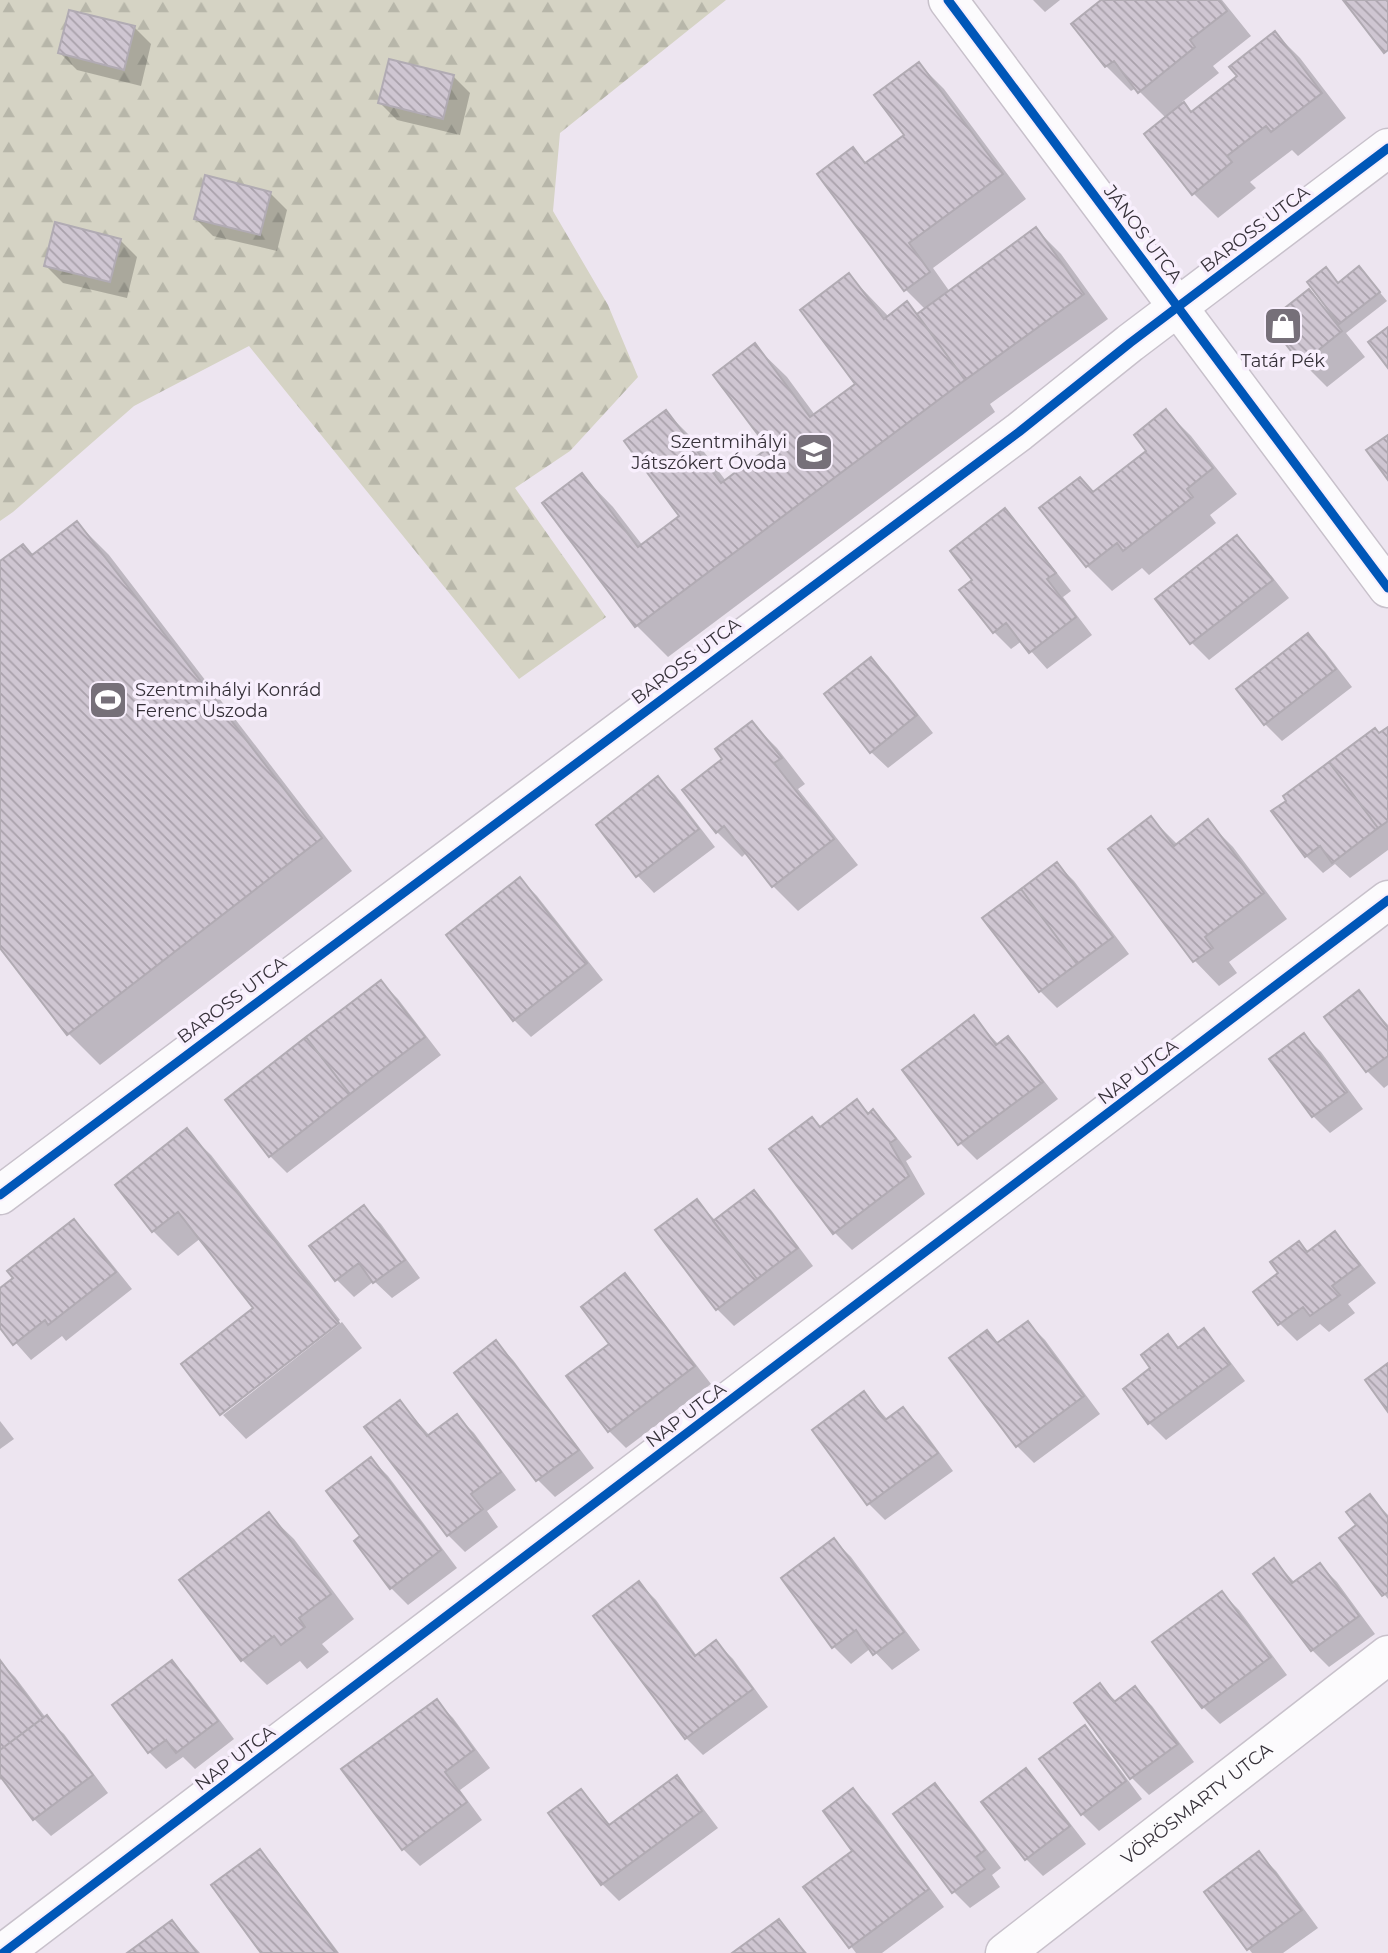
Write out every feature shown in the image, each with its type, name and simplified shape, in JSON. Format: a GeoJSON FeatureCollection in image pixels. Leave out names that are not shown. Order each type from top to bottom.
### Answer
{"type":"FeatureCollection","features":[{"type":"Feature","properties":{"kind":"street","name":"JÁNOS UTCA"},"geometry":{"type":"LineString","coordinates":[[948,0],[1388,588]]}},
{"type":"Feature","properties":{"kind":"street","name":"BAROSS UTCA"},"geometry":{"type":"LineString","coordinates":[[0,1195],[1019,432],[1388,148]]}},
{"type":"Feature","properties":{"kind":"street","name":"NAP UTCA"},"geometry":{"type":"LineString","coordinates":[[12,1941],[1388,901]]}},
{"type":"Feature","properties":{"kind":"street","name":"VÖRÖSMARTY UTCA"},"geometry":{"type":"LineString","coordinates":[[1005,1953],[1388,1655]]}},
{"type":"Feature","properties":{"kind":"green space"},"geometry":{"type":"Polygon","coordinates":[[[0,0],[726,0],[560,133],[553,211],[608,305],[638,377],[570,451],[515,488],[606,617],[519,679],[249,346],[134,406],[0,521],[0,0]]]}},
{"type":"Feature","properties":{"kind":"building"},"geometry":{"type":"Polygon","coordinates":[[[1101,0],[1219,0],[1227,11],[1190,40],[1195,47],[1138,93],[1114,61],[1105,67],[1071,24],[1101,0]]]}},
{"type":"Feature","properties":{"kind":"building"},"geometry":{"type":"Polygon","coordinates":[[[1343,0],[1388,0],[1388,50],[1384,53],[1343,0]]]}},
{"type":"Feature","properties":{"kind":"building"},"geometry":{"type":"Polygon","coordinates":[[[69,10],[135,26],[124,70],[58,53],[69,10]]]}},
{"type":"Feature","properties":{"kind":"building"},"geometry":{"type":"Polygon","coordinates":[[[1275,31],[1322,93],[1271,132],[1266,126],[1227,156],[1232,162],[1192,195],[1144,134],[1184,102],[1191,112],[1237,76],[1229,67],[1275,31]]]}},
{"type":"Feature","properties":{"kind":"building"},"geometry":{"type":"Polygon","coordinates":[[[389,59],[454,75],[443,119],[378,103],[389,59]]]}},
{"type":"Feature","properties":{"kind":"building"},"geometry":{"type":"Polygon","coordinates":[[[919,62],[1003,174],[909,243],[930,272],[904,291],[817,174],[853,147],[865,163],[904,135],[874,95],[919,62]]]}},
{"type":"Feature","properties":{"kind":"building"},"geometry":{"type":"Polygon","coordinates":[[[205,175],[271,192],[260,235],[194,219],[205,175]]]}},
{"type":"Feature","properties":{"kind":"building"},"geometry":{"type":"Polygon","coordinates":[[[55,222],[121,239],[110,282],[44,266],[55,222]]]}},
{"type":"Feature","properties":{"kind":"building"},"geometry":{"type":"Polygon","coordinates":[[[1036,227],[1084,294],[965,380],[917,314],[1036,227]]]}},
{"type":"Feature","properties":{"kind":"building"},"geometry":{"type":"Polygon","coordinates":[[[1359,266],[1380,292],[1339,324],[1307,282],[1326,267],[1338,283],[1359,266]]]}},
{"type":"Feature","properties":{"kind":"building"},"geometry":{"type":"Polygon","coordinates":[[[849,273],[884,319],[907,301],[965,380],[635,627],[542,503],[582,473],[638,547],[679,516],[624,441],[666,410],[721,483],[768,448],[713,375],[755,343],[810,417],[855,384],[800,310],[849,273]]]}},
{"type":"Feature","properties":{"kind":"building"},"geometry":{"type":"Polygon","coordinates":[[[1309,289],[1342,331],[1301,364],[1268,321],[1309,289]]]}},
{"type":"Feature","properties":{"kind":"building"},"geometry":{"type":"Polygon","coordinates":[[[1388,327],[1388,368],[1368,342],[1388,327]]]}},
{"type":"Feature","properties":{"kind":"building"},"geometry":{"type":"Polygon","coordinates":[[[1166,409],[1213,468],[1187,489],[1193,497],[1123,551],[1117,543],[1086,567],[1039,508],[1080,477],[1093,492],[1146,451],[1134,435],[1166,409]]]}},
{"type":"Feature","properties":{"kind":"building"},"geometry":{"type":"Polygon","coordinates":[[[1388,435],[1388,480],[1366,450],[1388,435]]]}},
{"type":"Feature","properties":{"kind":"building"},"geometry":{"type":"Polygon","coordinates":[[[1005,508],[1056,573],[1047,579],[1076,617],[1029,653],[1006,623],[993,633],[959,590],[972,580],[950,551],[1005,508]]]}},
{"type":"Feature","properties":{"kind":"building","name":"Szentmihályi Konrád Ferenc Uszoda"},"geometry":{"type":"Polygon","coordinates":[[[77,521],[322,838],[67,1035],[0,948],[0,561],[23,544],[32,555],[77,521]]]}},
{"type":"Feature","properties":{"kind":"building"},"geometry":{"type":"Polygon","coordinates":[[[1237,535],[1273,580],[1190,644],[1155,599],[1237,535]]]}},
{"type":"Feature","properties":{"kind":"building"},"geometry":{"type":"Polygon","coordinates":[[[1308,633],[1336,669],[1264,725],[1236,689],[1308,633]]]}},
{"type":"Feature","properties":{"kind":"building"},"geometry":{"type":"Polygon","coordinates":[[[871,657],[917,715],[870,753],[824,694],[871,657]]]}},
{"type":"Feature","properties":{"kind":"building"},"geometry":{"type":"Polygon","coordinates":[[[752,721],[782,758],[774,763],[834,839],[772,887],[724,826],[716,833],[682,790],[722,759],[715,749],[752,721]]]}},
{"type":"Feature","properties":{"kind":"building"},"geometry":{"type":"Polygon","coordinates":[[[1388,727],[1388,821],[1378,828],[1329,762],[1375,728],[1379,733],[1388,727]]]}},
{"type":"Feature","properties":{"kind":"building"},"geometry":{"type":"Polygon","coordinates":[[[1329,762],[1378,828],[1332,863],[1320,846],[1305,857],[1271,811],[1286,801],[1283,796],[1329,762]]]}},
{"type":"Feature","properties":{"kind":"building"},"geometry":{"type":"Polygon","coordinates":[[[658,776],[699,829],[636,877],[596,825],[658,776]]]}},
{"type":"Feature","properties":{"kind":"building"},"geometry":{"type":"Polygon","coordinates":[[[1151,816],[1174,846],[1208,819],[1264,893],[1205,937],[1213,948],[1193,962],[1108,849],[1151,816]]]}},
{"type":"Feature","properties":{"kind":"building"},"geometry":{"type":"Polygon","coordinates":[[[1057,862],[1113,937],[1077,964],[1021,889],[1057,862]]]}},
{"type":"Feature","properties":{"kind":"building"},"geometry":{"type":"Polygon","coordinates":[[[520,877],[587,963],[513,1021],[446,935],[520,877]]]}},
{"type":"Feature","properties":{"kind":"building"},"geometry":{"type":"Polygon","coordinates":[[[1021,889],[1077,964],[1039,992],[982,918],[1021,889]]]}},
{"type":"Feature","properties":{"kind":"building"},"geometry":{"type":"Polygon","coordinates":[[[381,980],[425,1037],[350,1094],[306,1037],[381,980]]]}},
{"type":"Feature","properties":{"kind":"building"},"geometry":{"type":"Polygon","coordinates":[[[1359,990],[1388,1028],[1388,1056],[1366,1072],[1324,1017],[1359,990]]]}},
{"type":"Feature","properties":{"kind":"building"},"geometry":{"type":"Polygon","coordinates":[[[974,1015],[996,1045],[1008,1036],[1043,1082],[958,1145],[902,1070],[974,1015]]]}},
{"type":"Feature","properties":{"kind":"building"},"geometry":{"type":"Polygon","coordinates":[[[1304,1033],[1347,1092],[1312,1117],[1269,1059],[1304,1033]]]}},
{"type":"Feature","properties":{"kind":"building"},"geometry":{"type":"Polygon","coordinates":[[[306,1037],[350,1094],[269,1157],[225,1100],[306,1037]]]}},
{"type":"Feature","properties":{"kind":"building"},"geometry":{"type":"Polygon","coordinates":[[[857,1099],[868,1114],[873,1109],[896,1139],[890,1143],[909,1176],[833,1234],[769,1149],[812,1117],[820,1127],[857,1099]]]}},
{"type":"Feature","properties":{"kind":"building"},"geometry":{"type":"Polygon","coordinates":[[[187,1128],[339,1323],[220,1415],[181,1364],[253,1308],[178,1212],[152,1232],[115,1185],[187,1128]]]}},
{"type":"Feature","properties":{"kind":"building"},"geometry":{"type":"Polygon","coordinates":[[[754,1190],[798,1248],[757,1279],[713,1221],[754,1190]]]}},
{"type":"Feature","properties":{"kind":"building"},"geometry":{"type":"Polygon","coordinates":[[[697,1199],[757,1279],[716,1310],[655,1230],[697,1199]]]}},
{"type":"Feature","properties":{"kind":"building"},"geometry":{"type":"Polygon","coordinates":[[[364,1205],[405,1260],[373,1283],[359,1263],[335,1281],[309,1246],[364,1205]]]}},
{"type":"Feature","properties":{"kind":"building"},"geometry":{"type":"Polygon","coordinates":[[[74,1219],[116,1272],[48,1325],[45,1320],[13,1345],[0,1328],[0,1288],[13,1278],[7,1271],[74,1219]]]}},
{"type":"Feature","properties":{"kind":"building"},"geometry":{"type":"Polygon","coordinates":[[[1335,1231],[1360,1265],[1332,1286],[1340,1295],[1310,1316],[1303,1307],[1278,1325],[1253,1292],[1278,1273],[1270,1262],[1299,1241],[1307,1252],[1335,1231]]]}},
{"type":"Feature","properties":{"kind":"building"},"geometry":{"type":"Polygon","coordinates":[[[625,1273],[695,1366],[608,1432],[566,1376],[609,1344],[581,1307],[625,1273]]]}},
{"type":"Feature","properties":{"kind":"building"},"geometry":{"type":"Polygon","coordinates":[[[1028,1321],[1084,1396],[1016,1447],[949,1358],[987,1330],[997,1343],[1028,1321]]]}},
{"type":"Feature","properties":{"kind":"building"},"geometry":{"type":"Polygon","coordinates":[[[1204,1328],[1230,1364],[1148,1424],[1123,1389],[1150,1368],[1141,1355],[1168,1334],[1178,1348],[1204,1328]]]}},
{"type":"Feature","properties":{"kind":"building"},"geometry":{"type":"Polygon","coordinates":[[[496,1340],[579,1450],[536,1481],[454,1373],[496,1340]]]}},
{"type":"Feature","properties":{"kind":"building"},"geometry":{"type":"Polygon","coordinates":[[[1388,1363],[1388,1412],[1365,1380],[1388,1363]]]}},
{"type":"Feature","properties":{"kind":"building"},"geometry":{"type":"Polygon","coordinates":[[[864,1391],[885,1420],[903,1407],[938,1453],[867,1505],[812,1430],[864,1391]]]}},
{"type":"Feature","properties":{"kind":"building"},"geometry":{"type":"Polygon","coordinates":[[[400,1400],[427,1436],[457,1414],[501,1472],[471,1494],[483,1509],[447,1536],[364,1427],[400,1400]]]}},
{"type":"Feature","properties":{"kind":"building"},"geometry":{"type":"Polygon","coordinates":[[[371,1457],[441,1550],[390,1589],[354,1541],[360,1536],[326,1491],[371,1457]]]}},
{"type":"Feature","properties":{"kind":"building"},"geometry":{"type":"Polygon","coordinates":[[[1370,1494],[1388,1518],[1388,1592],[1382,1596],[1339,1538],[1356,1525],[1346,1512],[1370,1494]]]}},
{"type":"Feature","properties":{"kind":"building"},"geometry":{"type":"Polygon","coordinates":[[[269,1512],[331,1594],[299,1618],[305,1627],[281,1645],[274,1636],[241,1661],[179,1580],[269,1512]]]}},
{"type":"Feature","properties":{"kind":"building"},"geometry":{"type":"Polygon","coordinates":[[[834,1538],[904,1632],[873,1655],[856,1630],[832,1648],[781,1578],[834,1538]]]}},
{"type":"Feature","properties":{"kind":"building"},"geometry":{"type":"Polygon","coordinates":[[[1274,1558],[1292,1583],[1320,1563],[1359,1616],[1311,1651],[1253,1574],[1274,1558]]]}},
{"type":"Feature","properties":{"kind":"building"},"geometry":{"type":"Polygon","coordinates":[[[639,1581],[695,1656],[716,1640],[753,1689],[685,1739],[593,1616],[639,1581]]]}},
{"type":"Feature","properties":{"kind":"building"},"geometry":{"type":"Polygon","coordinates":[[[1222,1591],[1271,1657],[1202,1708],[1152,1642],[1222,1591]]]}},
{"type":"Feature","properties":{"kind":"building"},"geometry":{"type":"Polygon","coordinates":[[[0,1660],[43,1718],[0,1750],[0,1660]]]}},
{"type":"Feature","properties":{"kind":"building"},"geometry":{"type":"Polygon","coordinates":[[[172,1660],[218,1721],[176,1753],[166,1740],[148,1753],[112,1705],[172,1660]]]}},
{"type":"Feature","properties":{"kind":"building"},"geometry":{"type":"Polygon","coordinates":[[[1100,1683],[1114,1702],[1135,1686],[1178,1744],[1130,1779],[1074,1703],[1100,1683]]]}},
{"type":"Feature","properties":{"kind":"building"},"geometry":{"type":"Polygon","coordinates":[[[437,1699],[474,1750],[445,1772],[467,1802],[402,1850],[341,1769],[437,1699]]]}},
{"type":"Feature","properties":{"kind":"building"},"geometry":{"type":"Polygon","coordinates":[[[47,1715],[93,1775],[33,1820],[0,1776],[0,1750],[47,1715]]]}},
{"type":"Feature","properties":{"kind":"building"},"geometry":{"type":"Polygon","coordinates":[[[1085,1725],[1126,1781],[1081,1815],[1039,1759],[1085,1725]]]}},
{"type":"Feature","properties":{"kind":"building"},"geometry":{"type":"Polygon","coordinates":[[[1026,1768],[1070,1826],[1025,1860],[981,1802],[1026,1768]]]}},
{"type":"Feature","properties":{"kind":"building"},"geometry":{"type":"Polygon","coordinates":[[[677,1775],[702,1811],[601,1885],[548,1813],[581,1789],[609,1825],[677,1775]]]}},
{"type":"Feature","properties":{"kind":"building"},"geometry":{"type":"Polygon","coordinates":[[[935,1783],[985,1850],[976,1857],[985,1869],[952,1893],[893,1814],[935,1783]]]}},
{"type":"Feature","properties":{"kind":"building"},"geometry":{"type":"Polygon","coordinates":[[[853,1788],[929,1889],[849,1948],[803,1887],[852,1851],[823,1811],[853,1788]]]}},
{"type":"Feature","properties":{"kind":"building"},"geometry":{"type":"Polygon","coordinates":[[[260,1849],[337,1953],[261,1953],[211,1885],[260,1849]]]}},
{"type":"Feature","properties":{"kind":"building"},"geometry":{"type":"Polygon","coordinates":[[[1259,1851],[1302,1910],[1247,1950],[1204,1892],[1259,1851]]]}},
{"type":"Feature","properties":{"kind":"building"},"geometry":{"type":"Polygon","coordinates":[[[779,1919],[805,1953],[732,1953],[779,1919]]]}},
{"type":"Feature","properties":{"kind":"building"},"geometry":{"type":"Polygon","coordinates":[[[172,1920],[197,1953],[127,1953],[172,1920]]]}},
{"type":"Feature","properties":{"kind":"cycle path"},"geometry":{"type":"LineString","coordinates":[[948,0],[1388,588]]}},
{"type":"Feature","properties":{"kind":"cycle path"},"geometry":{"type":"LineString","coordinates":[[0,1195],[1019,432],[1130,343],[1388,148]]}},
{"type":"Feature","properties":{"kind":"cycle path"},"geometry":{"type":"LineString","coordinates":[[3,1953],[1388,900]]}},
{"type":"Feature","properties":{"kind":"place","name":"Tatár Pék"},"geometry":{"type":"Point","coordinates":[1283,326]}},
{"type":"Feature","properties":{"kind":"place","name":"Szentmihályi Játszókert Óvoda"},"geometry":{"type":"Point","coordinates":[814,452]}},
{"type":"Feature","properties":{"kind":"place","name":"Szentmihályi Konrád Ferenc Uszoda"},"geometry":{"type":"Point","coordinates":[108,700]}}]}
